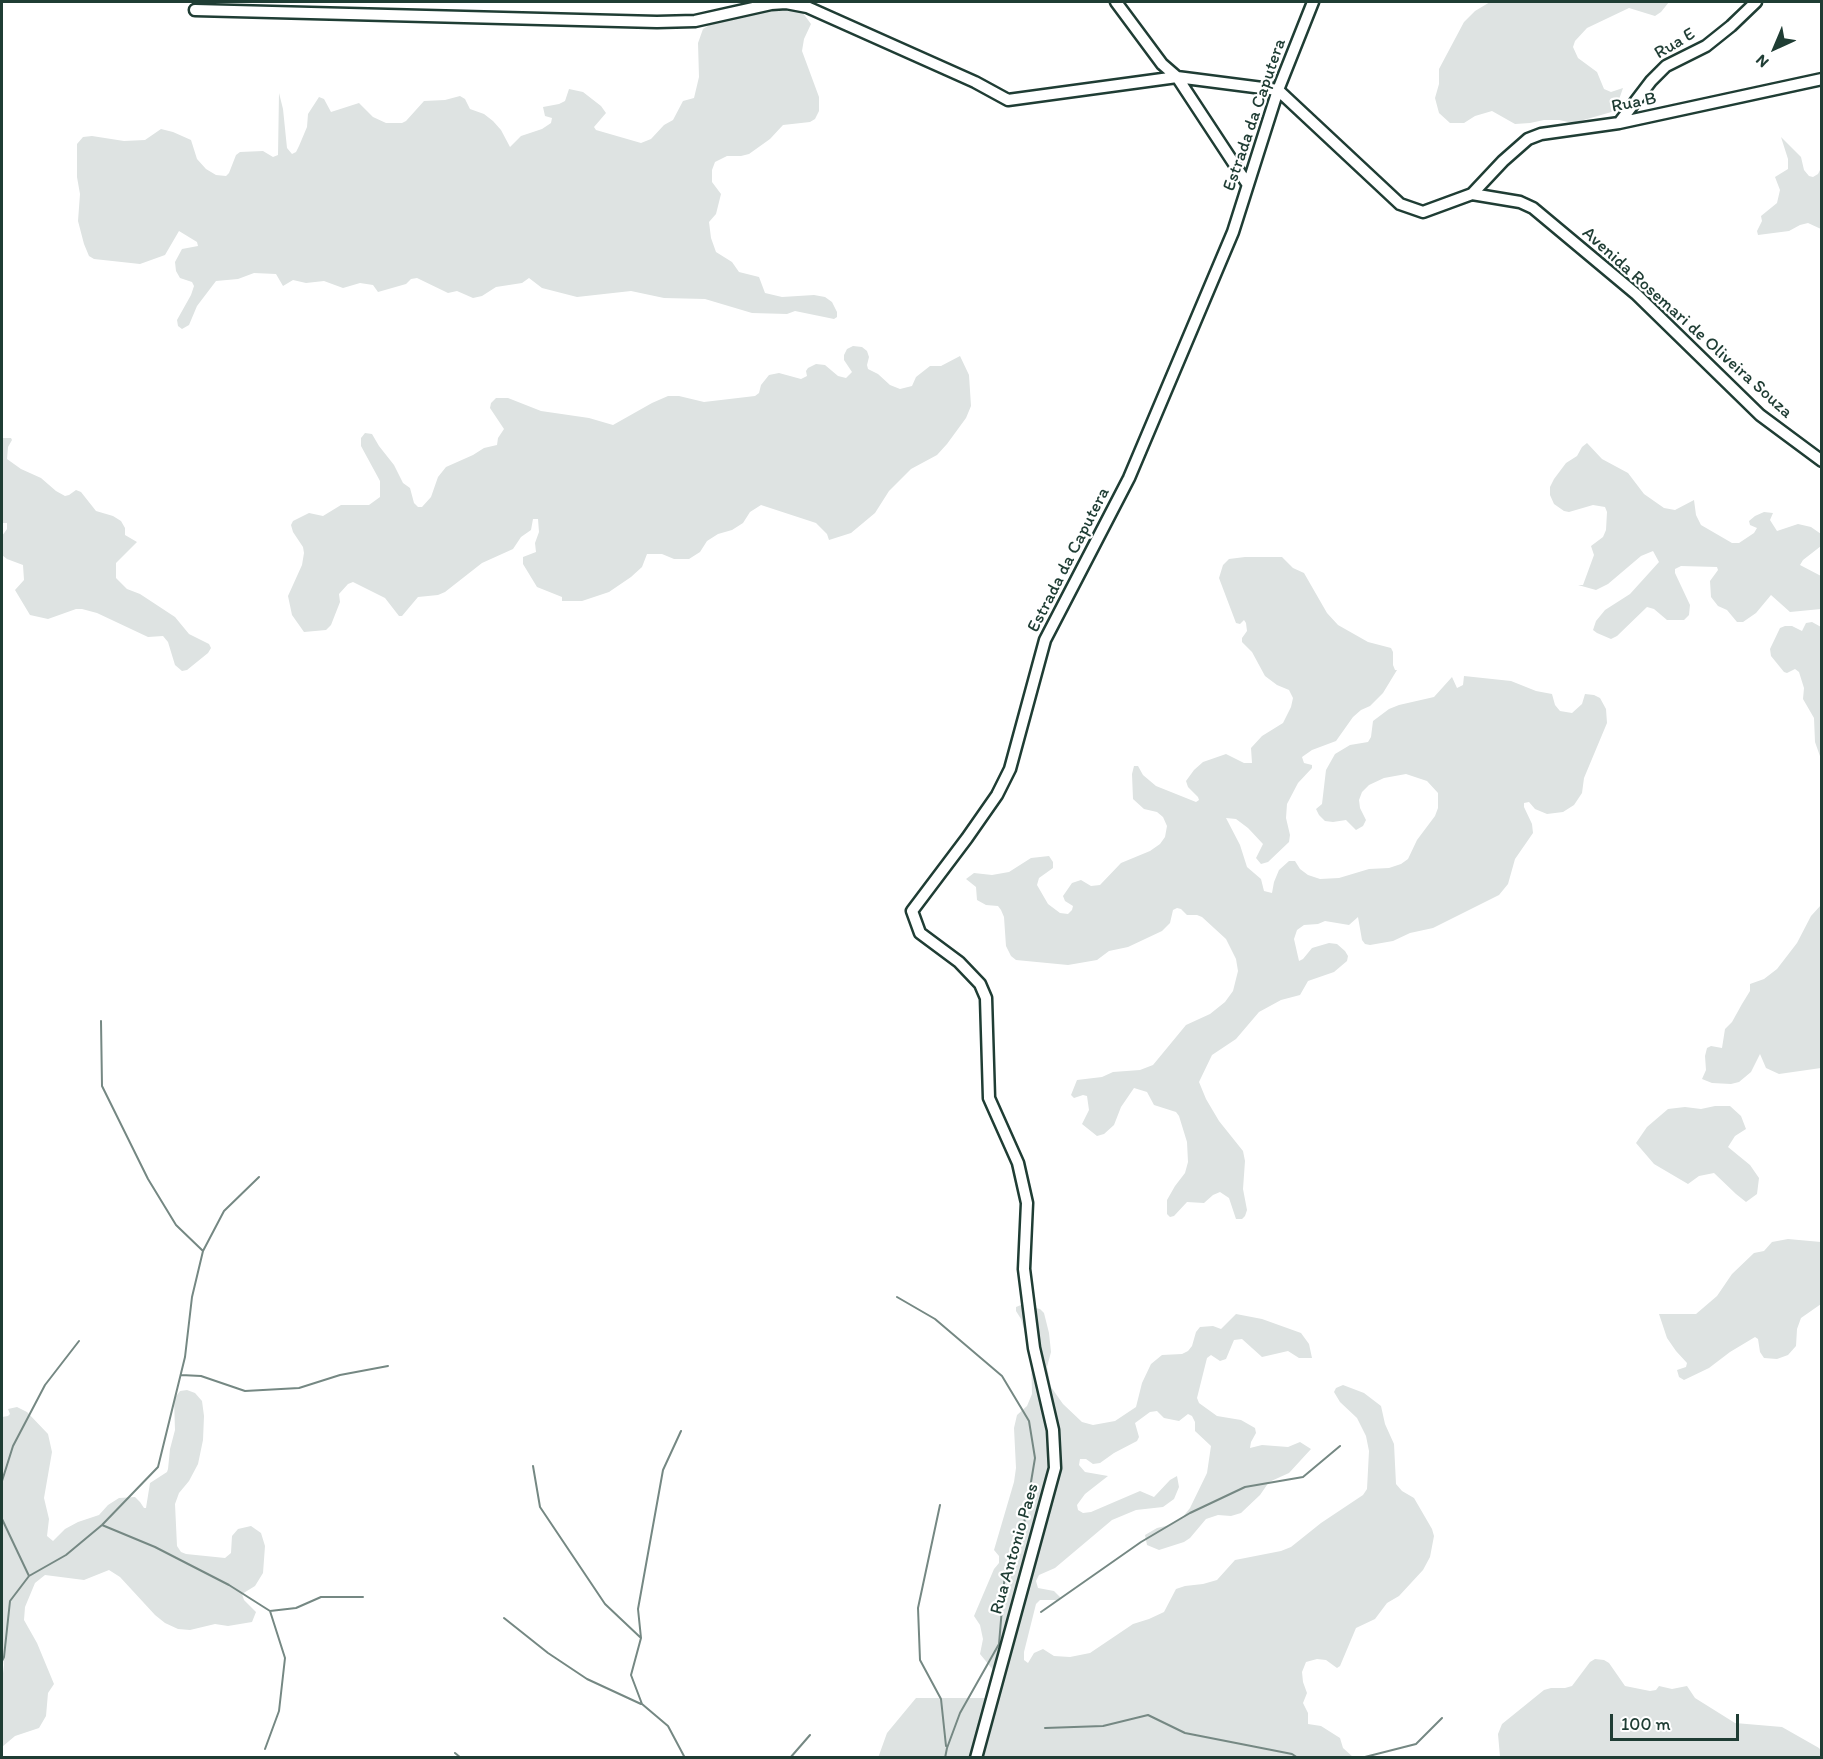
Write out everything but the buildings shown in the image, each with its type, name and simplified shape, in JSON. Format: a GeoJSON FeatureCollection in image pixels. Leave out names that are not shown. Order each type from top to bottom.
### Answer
{"type":"FeatureCollection","features":[{"type":"Feature","properties":{"kind":"street"},"geometry":{"type":"LineString","coordinates":[[1116,2],[1162,64],[1177,77],[1248,185]]}},
{"type":"Feature","properties":{"kind":"street","name":"Estrada da Caputera"},"geometry":{"type":"LineString","coordinates":[[1034,1348],[1024,1269],[1027,1203],[1018,1162],[989,1098],[986,998],[980,984],[959,962],[920,933],[912,911],[967,838],[996,795],[1010,769],[1046,640],[1129,478],[1233,232],[1278,90],[1313,2]]}},
{"type":"Feature","properties":{"kind":"street","name":"Rua E"},"geometry":{"type":"LineString","coordinates":[[1619,123],[1651,81],[1666,66],[1706,46],[1756,2]]}},
{"type":"Feature","properties":{"kind":"street"},"geometry":{"type":"LineString","coordinates":[[195,10],[657,22],[695,21],[771,4],[786,3],[807,7],[975,82],[1008,100],[1177,77],[1278,90]]}},
{"type":"Feature","properties":{"kind":"street","name":"Rua B"},"geometry":{"type":"LineString","coordinates":[[1472,194],[1503,161],[1528,139],[1541,134],[1619,123],[1821,79]]}},
{"type":"Feature","properties":{"kind":"street","name":"Avenida Rosemari de Oliveira Souza"},"geometry":{"type":"LineString","coordinates":[[1278,90],[1400,204],[1423,212],[1472,194],[1520,202],[1533,208],[1636,294],[1760,415],[1821,461]]}},
{"type":"Feature","properties":{"kind":"street","name":"Rua Antonio Paes"},"geometry":{"type":"LineString","coordinates":[[975,1758],[1055,1468],[1053,1430],[1034,1348]]}},
{"type":"Feature","properties":{"kind":"shaded area"},"geometry":{"type":"Polygon","coordinates":[[[1490,2],[1669,2],[1655,16],[1629,8],[1587,28],[1575,41],[1573,47],[1578,58],[1597,72],[1604,89],[1611,92],[1623,88],[1615,111],[1573,123],[1544,120],[1515,124],[1492,111],[1475,116],[1464,123],[1450,123],[1439,113],[1435,98],[1439,84],[1439,69],[1464,22],[1475,11],[1490,2]]]}},
{"type":"Feature","properties":{"kind":"shaded area"},"geometry":{"type":"Polygon","coordinates":[[[776,4],[800,9],[811,24],[804,39],[802,51],[819,97],[819,111],[815,119],[810,122],[783,125],[770,139],[749,154],[727,156],[715,162],[712,182],[721,194],[716,214],[709,222],[711,238],[716,252],[732,262],[739,272],[759,277],[765,293],[782,297],[814,295],[825,297],[832,302],[837,312],[837,317],[834,319],[795,311],[787,314],[752,313],[705,299],[664,298],[631,291],[577,297],[542,288],[529,278],[522,283],[496,287],[482,296],[473,298],[457,291],[448,293],[417,278],[411,279],[406,284],[378,292],[373,285],[360,283],[343,288],[324,281],[306,283],[293,280],[283,286],[276,274],[254,273],[238,279],[216,281],[197,306],[189,325],[182,329],[178,326],[177,320],[194,286],[192,282],[180,278],[175,262],[182,249],[198,246],[197,242],[179,231],[165,255],[140,264],[94,259],[89,256],[84,244],[78,221],[80,194],[77,177],[77,144],[83,137],[92,136],[124,141],[145,140],[161,129],[173,132],[191,140],[197,159],[206,169],[216,175],[226,176],[236,155],[240,152],[263,151],[273,157],[278,155],[279,93],[287,148],[292,154],[299,146],[307,127],[308,114],[319,97],[324,99],[331,112],[359,103],[373,117],[386,123],[402,123],[424,101],[445,100],[460,96],[465,99],[470,109],[484,114],[493,121],[510,147],[521,136],[542,129],[551,123],[552,118],[545,116],[543,107],[565,101],[569,89],[583,92],[606,113],[594,127],[596,130],[641,143],[651,139],[664,125],[673,120],[683,101],[694,98],[699,77],[698,43],[703,29],[716,21],[776,4]]]}},
{"type":"Feature","properties":{"kind":"shaded area"},"geometry":{"type":"Polygon","coordinates":[[[1781,137],[1801,157],[1804,170],[1809,176],[1813,177],[1818,174],[1821,168],[1821,229],[1808,223],[1789,231],[1758,235],[1761,216],[1777,203],[1780,190],[1775,177],[1788,169],[1788,159],[1781,137]]]}},
{"type":"Feature","properties":{"kind":"shaded area"},"geometry":{"type":"Polygon","coordinates":[[[853,346],[862,347],[867,351],[868,369],[878,374],[890,385],[900,389],[912,386],[916,377],[930,366],[941,366],[960,356],[969,375],[971,406],[966,418],[937,455],[911,469],[889,491],[875,513],[851,533],[829,540],[827,534],[816,523],[761,505],[750,512],[743,523],[707,541],[700,552],[689,559],[647,554],[642,567],[609,592],[582,601],[562,601],[562,597],[537,587],[523,564],[523,557],[536,552],[538,519],[533,519],[531,530],[521,537],[513,549],[482,563],[445,592],[418,597],[402,616],[399,616],[385,598],[353,582],[339,594],[340,602],[331,625],[326,630],[304,632],[292,615],[288,596],[302,565],[304,553],[303,547],[293,532],[291,525],[293,521],[309,513],[323,516],[341,505],[369,505],[380,497],[380,481],[361,446],[361,438],[365,433],[372,434],[394,465],[403,483],[410,488],[414,503],[422,507],[431,497],[438,477],[446,467],[484,448],[497,445],[498,438],[504,429],[490,408],[496,398],[508,398],[541,411],[589,418],[613,425],[668,396],[679,396],[704,402],[755,396],[769,375],[779,373],[801,379],[807,376],[808,368],[816,364],[825,365],[838,376],[846,378],[852,372],[844,360],[844,355],[847,349],[853,346]]]}},
{"type":"Feature","properties":{"kind":"shaded area"},"geometry":{"type":"Polygon","coordinates":[[[2,438],[11,438],[7,459],[21,469],[41,478],[65,496],[76,490],[81,492],[96,511],[121,521],[125,528],[125,535],[137,542],[116,563],[116,578],[127,589],[140,594],[175,617],[189,634],[209,644],[211,648],[208,653],[187,670],[182,671],[175,665],[168,642],[163,636],[148,637],[97,613],[82,609],[48,619],[30,615],[15,590],[24,580],[23,565],[2,555],[2,536],[7,529],[7,523],[2,523],[2,438]]]}},
{"type":"Feature","properties":{"kind":"shaded area"},"geometry":{"type":"Polygon","coordinates":[[[1587,443],[1602,459],[1628,473],[1644,494],[1664,508],[1675,510],[1694,500],[1696,515],[1701,525],[1732,543],[1739,543],[1754,533],[1757,528],[1750,525],[1749,521],[1764,512],[1773,513],[1770,520],[1777,531],[1798,524],[1811,527],[1821,534],[1821,546],[1800,565],[1821,576],[1821,609],[1790,612],[1771,595],[1756,613],[1743,622],[1737,622],[1711,597],[1710,581],[1718,570],[1717,567],[1681,566],[1675,569],[1675,573],[1690,605],[1689,615],[1684,620],[1667,620],[1654,609],[1647,607],[1617,636],[1611,639],[1597,633],[1593,630],[1596,621],[1605,610],[1630,594],[1659,562],[1653,551],[1641,556],[1608,584],[1596,590],[1578,585],[1583,585],[1594,555],[1591,546],[1603,537],[1606,530],[1607,512],[1605,507],[1593,505],[1569,512],[1564,511],[1554,504],[1550,495],[1550,487],[1566,463],[1577,456],[1587,443]]]}},
{"type":"Feature","properties":{"kind":"shaded area"},"geometry":{"type":"Polygon","coordinates":[[[1282,557],[1293,568],[1304,573],[1327,613],[1338,625],[1368,642],[1391,648],[1393,665],[1397,670],[1383,693],[1370,706],[1353,717],[1336,741],[1312,750],[1302,757],[1304,763],[1312,765],[1312,768],[1298,783],[1287,804],[1289,842],[1268,862],[1261,864],[1256,858],[1263,844],[1248,828],[1236,819],[1226,818],[1240,845],[1247,867],[1261,879],[1264,891],[1272,893],[1279,870],[1289,861],[1295,861],[1308,875],[1320,879],[1339,878],[1369,869],[1389,868],[1408,859],[1417,840],[1435,816],[1438,808],[1438,793],[1427,781],[1406,774],[1384,778],[1369,785],[1362,792],[1359,800],[1366,820],[1363,826],[1356,830],[1346,820],[1325,821],[1316,809],[1322,804],[1326,770],[1335,754],[1350,745],[1368,742],[1373,721],[1389,709],[1399,705],[1434,697],[1452,677],[1457,688],[1463,685],[1464,676],[1511,681],[1536,691],[1552,694],[1555,705],[1560,711],[1572,713],[1582,704],[1585,694],[1594,695],[1600,698],[1606,709],[1607,723],[1584,778],[1582,793],[1574,805],[1563,812],[1547,814],[1535,809],[1529,802],[1524,803],[1533,833],[1515,859],[1508,884],[1499,895],[1433,928],[1410,933],[1393,941],[1370,945],[1365,944],[1362,940],[1358,917],[1349,925],[1325,921],[1304,925],[1297,930],[1294,939],[1299,961],[1312,948],[1329,943],[1337,944],[1345,951],[1348,956],[1347,961],[1334,972],[1308,981],[1300,995],[1281,1000],[1259,1012],[1236,1039],[1212,1055],[1199,1082],[1219,1121],[1243,1151],[1245,1161],[1243,1189],[1247,1210],[1245,1216],[1242,1219],[1236,1219],[1229,1198],[1220,1192],[1204,1203],[1187,1202],[1174,1216],[1170,1217],[1167,1214],[1167,1200],[1185,1173],[1188,1162],[1187,1142],[1176,1112],[1154,1105],[1147,1092],[1134,1088],[1121,1107],[1114,1125],[1104,1134],[1097,1136],[1082,1124],[1089,1110],[1087,1096],[1074,1098],[1071,1095],[1077,1080],[1102,1077],[1113,1072],[1140,1070],[1153,1065],[1186,1025],[1210,1014],[1225,1002],[1233,991],[1238,971],[1236,959],[1226,939],[1202,917],[1187,915],[1177,908],[1173,910],[1170,923],[1162,931],[1128,947],[1109,951],[1097,960],[1068,965],[1016,960],[1006,946],[1004,917],[1001,910],[998,906],[986,905],[977,900],[976,887],[966,879],[974,873],[992,875],[1009,872],[1031,858],[1049,856],[1053,862],[1053,868],[1039,878],[1037,885],[1048,904],[1060,913],[1068,914],[1073,906],[1065,901],[1063,896],[1072,883],[1081,880],[1091,886],[1100,885],[1121,863],[1150,851],[1165,837],[1167,826],[1163,817],[1157,812],[1144,809],[1133,799],[1134,766],[1138,766],[1143,775],[1156,786],[1196,802],[1199,800],[1198,797],[1188,787],[1186,781],[1203,762],[1226,754],[1244,763],[1252,763],[1251,748],[1262,736],[1283,723],[1293,698],[1289,690],[1265,676],[1252,652],[1242,642],[1247,631],[1246,623],[1244,620],[1240,624],[1236,623],[1219,578],[1223,565],[1229,559],[1282,557]]]}},
{"type":"Feature","properties":{"kind":"shaded area"},"geometry":{"type":"Polygon","coordinates":[[[1812,622],[1821,627],[1821,759],[1815,742],[1814,718],[1803,699],[1804,688],[1799,672],[1795,669],[1784,672],[1771,656],[1770,649],[1780,628],[1792,626],[1802,631],[1806,623],[1812,622]]]}},
{"type":"Feature","properties":{"kind":"shaded area"},"geometry":{"type":"Polygon","coordinates":[[[1821,905],[1821,1068],[1779,1074],[1766,1068],[1760,1054],[1751,1072],[1739,1082],[1712,1083],[1702,1079],[1706,1070],[1707,1048],[1711,1046],[1722,1048],[1725,1029],[1732,1022],[1750,991],[1750,984],[1764,979],[1777,969],[1797,943],[1811,916],[1821,905]]]}},
{"type":"Feature","properties":{"kind":"shaded area"},"geometry":{"type":"Polygon","coordinates":[[[1730,1106],[1741,1116],[1746,1129],[1735,1136],[1728,1147],[1750,1165],[1759,1178],[1757,1194],[1746,1202],[1714,1173],[1699,1176],[1688,1184],[1654,1164],[1636,1143],[1647,1127],[1668,1109],[1685,1107],[1701,1109],[1730,1106]]]}},
{"type":"Feature","properties":{"kind":"shaded area"},"geometry":{"type":"Polygon","coordinates":[[[1788,1239],[1821,1242],[1821,1304],[1801,1318],[1797,1329],[1796,1346],[1788,1355],[1777,1359],[1764,1358],[1760,1352],[1758,1339],[1755,1337],[1709,1368],[1684,1380],[1679,1377],[1677,1370],[1686,1367],[1687,1363],[1667,1338],[1659,1314],[1696,1314],[1717,1296],[1732,1274],[1754,1253],[1764,1251],[1772,1242],[1788,1239]]]}},
{"type":"Feature","properties":{"kind":"shaded area"},"geometry":{"type":"Polygon","coordinates":[[[1021,1305],[1040,1309],[1044,1313],[1051,1352],[1047,1367],[1051,1387],[1063,1404],[1082,1422],[1093,1425],[1115,1421],[1136,1407],[1142,1383],[1151,1364],[1162,1355],[1182,1354],[1188,1351],[1200,1327],[1213,1326],[1221,1329],[1236,1314],[1262,1319],[1301,1333],[1309,1344],[1312,1358],[1299,1358],[1288,1351],[1262,1357],[1242,1339],[1234,1340],[1226,1359],[1220,1361],[1211,1355],[1207,1358],[1197,1398],[1199,1403],[1217,1416],[1241,1420],[1255,1428],[1256,1433],[1250,1448],[1262,1445],[1288,1447],[1300,1442],[1311,1449],[1289,1473],[1269,1482],[1260,1495],[1241,1513],[1231,1516],[1218,1515],[1206,1519],[1184,1542],[1159,1550],[1147,1545],[1145,1535],[1182,1518],[1190,1508],[1207,1473],[1211,1446],[1195,1431],[1192,1416],[1188,1414],[1179,1421],[1164,1418],[1157,1411],[1150,1412],[1135,1423],[1139,1437],[1137,1441],[1100,1463],[1093,1464],[1086,1459],[1080,1459],[1079,1465],[1085,1472],[1108,1476],[1085,1494],[1077,1505],[1078,1510],[1083,1513],[1091,1512],[1140,1491],[1154,1497],[1177,1476],[1179,1487],[1174,1499],[1163,1507],[1136,1510],[1112,1520],[1055,1568],[1039,1575],[1036,1581],[1038,1588],[1054,1591],[1061,1598],[1040,1600],[1036,1604],[1024,1652],[1024,1660],[1028,1663],[1034,1653],[1043,1649],[1054,1656],[1070,1657],[1090,1653],[1133,1624],[1164,1612],[1176,1589],[1217,1580],[1235,1560],[1291,1547],[1321,1523],[1363,1495],[1367,1489],[1369,1451],[1366,1436],[1357,1418],[1340,1402],[1334,1392],[1336,1388],[1343,1385],[1364,1393],[1381,1406],[1385,1424],[1394,1444],[1396,1484],[1402,1491],[1414,1498],[1434,1536],[1430,1557],[1423,1570],[1399,1596],[1387,1603],[1375,1619],[1356,1628],[1340,1666],[1337,1668],[1326,1660],[1317,1659],[1306,1662],[1302,1672],[1307,1693],[1303,1703],[1308,1713],[1308,1724],[1321,1726],[1340,1738],[1343,1748],[1353,1757],[878,1758],[887,1733],[916,1698],[987,1698],[998,1690],[998,1676],[980,1654],[983,1639],[980,1625],[974,1616],[994,1569],[999,1563],[999,1556],[994,1550],[1016,1468],[1014,1428],[1017,1415],[1027,1406],[1032,1394],[1031,1354],[1021,1319],[1016,1311],[1016,1307],[1021,1305]]]}},
{"type":"Feature","properties":{"kind":"shaded area"},"geometry":{"type":"Polygon","coordinates":[[[187,1390],[195,1393],[202,1401],[203,1440],[198,1464],[179,1493],[175,1504],[177,1546],[181,1552],[186,1554],[225,1558],[231,1553],[232,1536],[238,1529],[251,1526],[261,1533],[265,1546],[263,1573],[255,1586],[242,1594],[244,1600],[256,1612],[252,1622],[228,1626],[215,1624],[190,1630],[178,1629],[155,1615],[120,1577],[109,1570],[84,1580],[45,1575],[35,1583],[25,1607],[24,1620],[37,1643],[54,1684],[48,1693],[46,1716],[39,1728],[15,1736],[2,1747],[4,1665],[2,1647],[2,1417],[10,1414],[8,1409],[17,1407],[27,1412],[48,1434],[52,1452],[44,1498],[49,1519],[47,1536],[53,1541],[65,1529],[99,1515],[119,1498],[135,1497],[146,1508],[150,1483],[168,1469],[175,1430],[174,1399],[180,1391],[187,1390]]]}},
{"type":"Feature","properties":{"kind":"shaded area"},"geometry":{"type":"Polygon","coordinates":[[[1595,1659],[1609,1663],[1625,1686],[1650,1691],[1656,1690],[1659,1686],[1672,1689],[1687,1686],[1695,1698],[1735,1723],[1782,1727],[1819,1748],[1821,1757],[1500,1757],[1498,1734],[1502,1724],[1544,1690],[1572,1686],[1590,1662],[1595,1659]]]}},
{"type":"Feature","properties":{"kind":"waterway"},"geometry":{"type":"LineString","coordinates":[[2,1661],[10,1601],[29,1576],[66,1555],[102,1525],[158,1467],[185,1357],[192,1297],[203,1251],[176,1225],[148,1179],[102,1086],[101,1021]]}},
{"type":"Feature","properties":{"kind":"waterway"},"geometry":{"type":"LineString","coordinates":[[203,1251],[224,1211],[259,1177]]}},
{"type":"Feature","properties":{"kind":"waterway"},"geometry":{"type":"LineString","coordinates":[[897,1297],[935,1319],[1002,1376],[1029,1421],[1035,1458],[1023,1530],[1005,1572],[999,1644],[960,1713],[945,1758]]}},
{"type":"Feature","properties":{"kind":"waterway"},"geometry":{"type":"LineString","coordinates":[[2,1481],[13,1446],[45,1385],[79,1341]]}},
{"type":"Feature","properties":{"kind":"waterway"},"geometry":{"type":"LineString","coordinates":[[181,1375],[201,1376],[245,1391],[299,1388],[340,1375],[388,1366]]}},
{"type":"Feature","properties":{"kind":"waterway"},"geometry":{"type":"LineString","coordinates":[[681,1431],[663,1470],[638,1609],[641,1638],[631,1675],[642,1704],[668,1726],[685,1758]]}},
{"type":"Feature","properties":{"kind":"waterway"},"geometry":{"type":"LineString","coordinates":[[1041,1612],[1141,1542],[1190,1513],[1245,1487],[1303,1477],[1340,1446]]}},
{"type":"Feature","properties":{"kind":"waterway"},"geometry":{"type":"LineString","coordinates":[[533,1466],[540,1507],[605,1604],[641,1638]]}},
{"type":"Feature","properties":{"kind":"waterway"},"geometry":{"type":"LineString","coordinates":[[940,1505],[918,1608],[920,1660],[941,1699],[946,1746]]}},
{"type":"Feature","properties":{"kind":"waterway"},"geometry":{"type":"LineString","coordinates":[[2,1519],[29,1576]]}},
{"type":"Feature","properties":{"kind":"waterway"},"geometry":{"type":"LineString","coordinates":[[102,1525],[155,1547],[229,1585],[270,1611],[285,1658],[279,1711],[265,1749]]}},
{"type":"Feature","properties":{"kind":"waterway"},"geometry":{"type":"LineString","coordinates":[[270,1611],[296,1608],[321,1597],[363,1597]]}},
{"type":"Feature","properties":{"kind":"waterway"},"geometry":{"type":"LineString","coordinates":[[504,1618],[548,1653],[587,1679],[641,1704]]}},
{"type":"Feature","properties":{"kind":"waterway"},"geometry":{"type":"LineString","coordinates":[[1045,1728],[1103,1726],[1148,1715],[1185,1733],[1292,1754],[1298,1758]]}},
{"type":"Feature","properties":{"kind":"waterway"},"geometry":{"type":"LineString","coordinates":[[1361,1758],[1416,1744],[1442,1718]]}},
{"type":"Feature","properties":{"kind":"waterway"},"geometry":{"type":"LineString","coordinates":[[790,1758],[810,1735]]}},
{"type":"Feature","properties":{"kind":"waterway"},"geometry":{"type":"LineString","coordinates":[[455,1753],[461,1758]]}}]}
